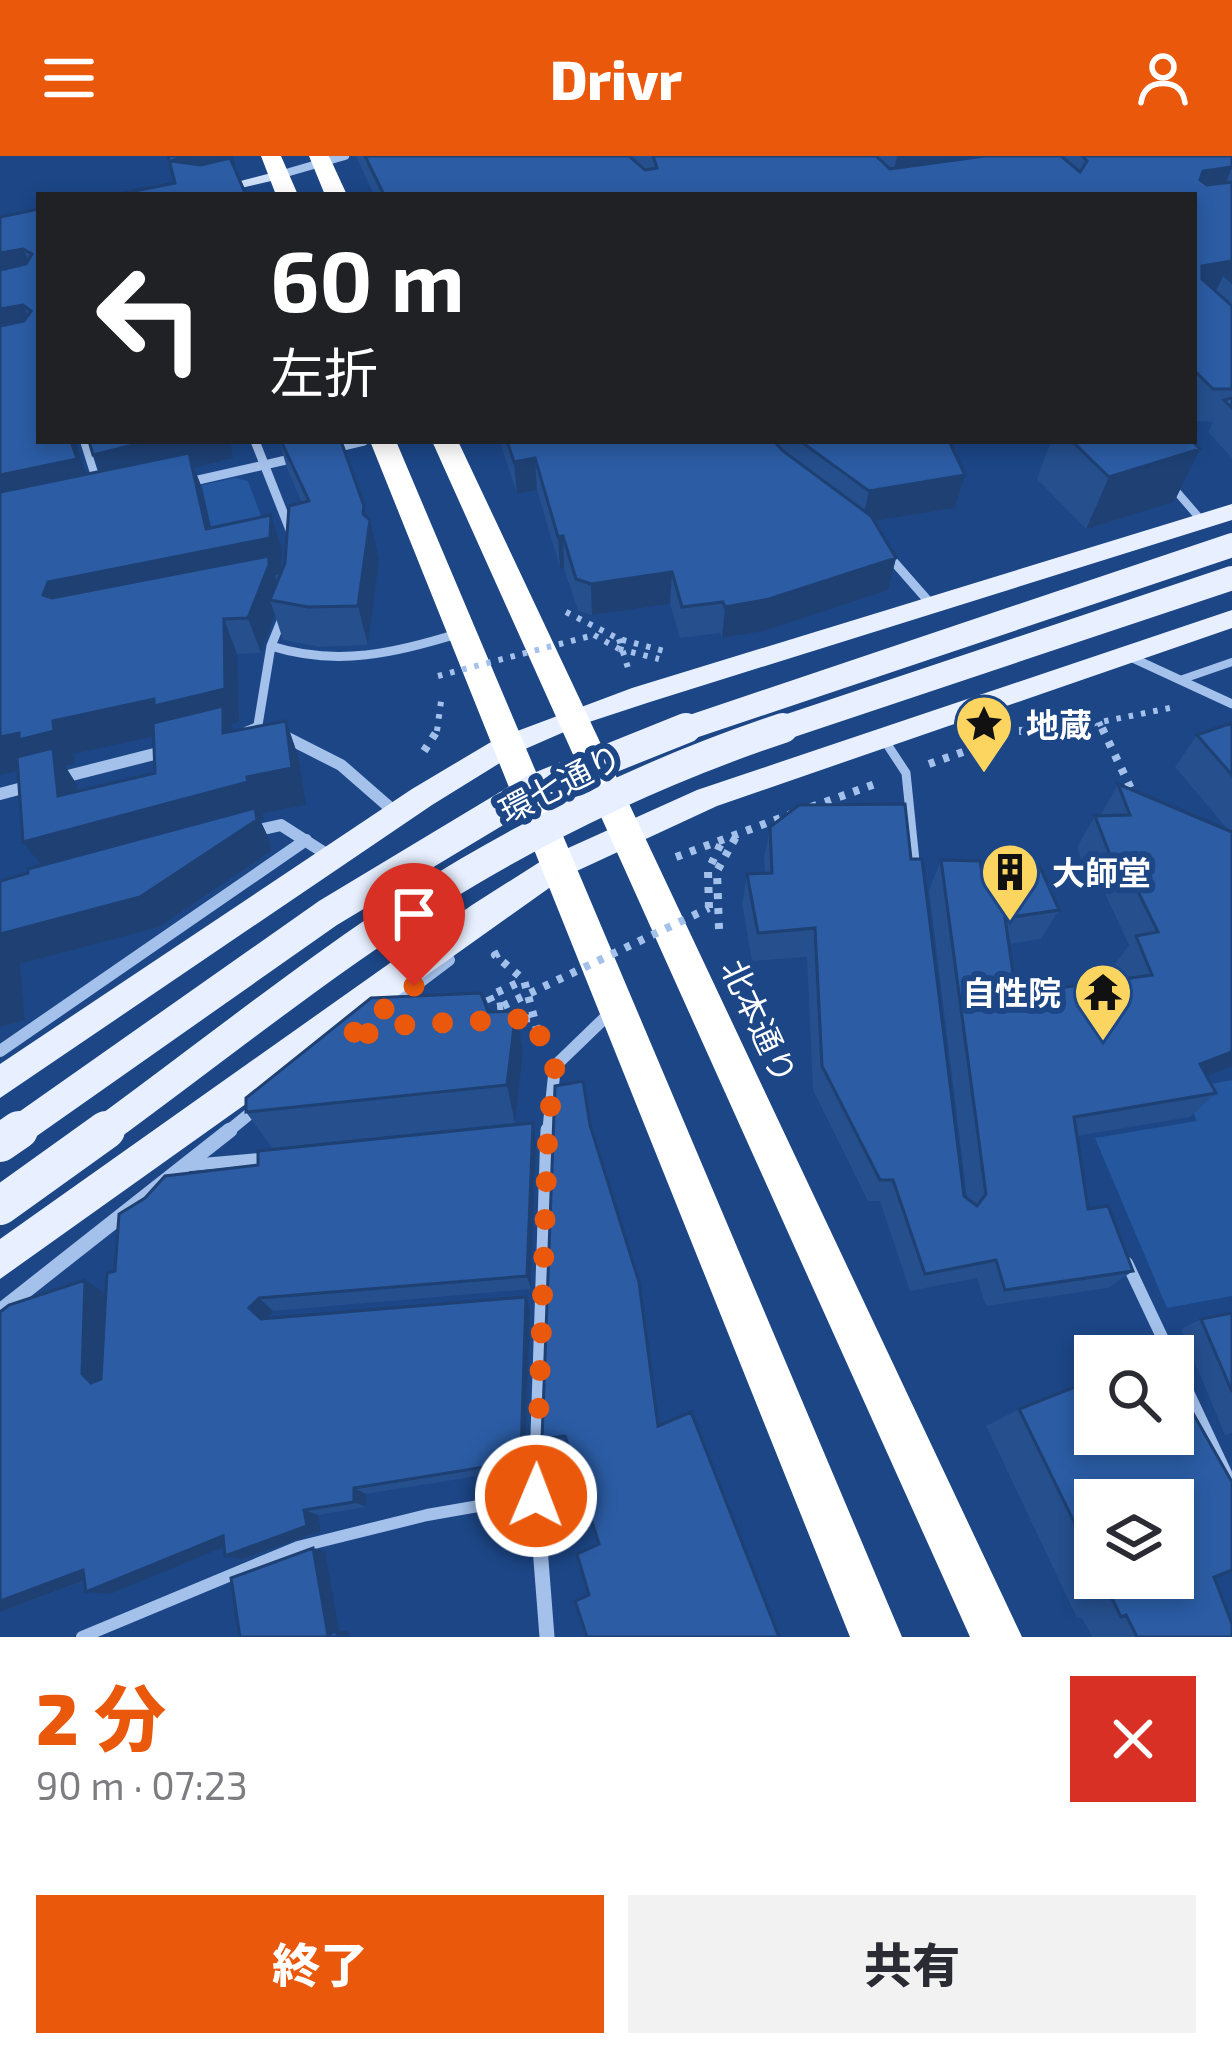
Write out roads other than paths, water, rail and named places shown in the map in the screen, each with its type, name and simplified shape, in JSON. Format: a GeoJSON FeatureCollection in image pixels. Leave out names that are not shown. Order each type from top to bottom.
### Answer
{"type":"FeatureCollection","features":[{"type":"Feature","properties":{"kind":"highway"},"geometry":{"type":"LineString","coordinates":[[321,160],[334,192]]}},
{"type":"Feature","properties":{"kind":"highway"},"geometry":{"type":"LineString","coordinates":[[384,444],[877,1637]]}},
{"type":"Feature","properties":{"kind":"highway","name":"北本通り"},"geometry":{"type":"LineString","coordinates":[[446,444],[996,1637]]}},
{"type":"Feature","properties":{"kind":"main road"},"geometry":{"type":"LineString","coordinates":[[0,1082],[318,848],[396,813],[506,746],[570,718],[1232,512]]}},
{"type":"Feature","properties":{"kind":"main road","name":"環七通り"},"geometry":{"type":"LineString","coordinates":[[0,1143],[328,914],[534,789],[730,710],[1232,544]]}},
{"type":"Feature","properties":{"kind":"main road","name":"環七通り"},"geometry":{"type":"LineString","coordinates":[[0,1206],[368,940],[463,875],[558,821],[665,770],[749,739],[1232,578]]}},
{"type":"Feature","properties":{"kind":"main road"},"geometry":{"type":"LineString","coordinates":[[0,1261],[483,914],[556,867],[627,832],[883,737],[1232,619]]}},
{"type":"Feature","properties":{"kind":"street"},"geometry":{"type":"LineString","coordinates":[[206,192],[345,156]]}},
{"type":"Feature","properties":{"kind":"street"},"geometry":{"type":"LineString","coordinates":[[256,444],[292,535],[292,558]]}},
{"type":"Feature","properties":{"kind":"street"},"geometry":{"type":"LineString","coordinates":[[185,483],[352,444]]}},
{"type":"Feature","properties":{"kind":"street"},"geometry":{"type":"LineString","coordinates":[[872,543],[930,603]]}},
{"type":"Feature","properties":{"kind":"street"},"geometry":{"type":"LineString","coordinates":[[257,731],[271,646],[289,602]]}},
{"type":"Feature","properties":{"kind":"street"},"geometry":{"type":"LineString","coordinates":[[271,646],[302,658],[370,658],[460,634]]}},
{"type":"Feature","properties":{"kind":"street"},"geometry":{"type":"LineString","coordinates":[[1126,655],[1232,704]]}},
{"type":"Feature","properties":{"kind":"street"},"geometry":{"type":"LineString","coordinates":[[241,733],[281,733],[306,744],[374,790],[396,813]]}},
{"type":"Feature","properties":{"kind":"street"},"geometry":{"type":"LineString","coordinates":[[0,794],[174,749]]}},
{"type":"Feature","properties":{"kind":"street"},"geometry":{"type":"LineString","coordinates":[[0,1051],[318,848],[281,824],[243,834]]}},
{"type":"Feature","properties":{"kind":"street"},"geometry":{"type":"LineString","coordinates":[[379,1013],[449,960]]}},
{"type":"Feature","properties":{"kind":"street"},"geometry":{"type":"LineString","coordinates":[[547,1637],[536,1496],[548,1129],[555,1066],[615,1008]]}},
{"type":"Feature","properties":{"kind":"street"},"geometry":{"type":"LineString","coordinates":[[0,1310],[273,1095]]}},
{"type":"Feature","properties":{"kind":"lane"},"geometry":{"type":"LineString","coordinates":[[85,444],[97,481]]}},
{"type":"Feature","properties":{"kind":"lane"},"geometry":{"type":"LineString","coordinates":[[1160,474],[1202,521]]}},
{"type":"Feature","properties":{"kind":"lane"},"geometry":{"type":"LineString","coordinates":[[165,488],[185,483]]}},
{"type":"Feature","properties":{"kind":"lane"},"geometry":{"type":"LineString","coordinates":[[1183,679],[1232,662]]}},
{"type":"Feature","properties":{"kind":"lane"},"geometry":{"type":"LineString","coordinates":[[883,737],[905,773],[918,882]]}},
{"type":"Feature","properties":{"kind":"lane"},"geometry":{"type":"LineString","coordinates":[[527,1132],[548,1129]]}},
{"type":"Feature","properties":{"kind":"lane"},"geometry":{"type":"LineString","coordinates":[[186,1166],[281,1157]]}},
{"type":"Feature","properties":{"kind":"lane"},"geometry":{"type":"LineString","coordinates":[[118,1241],[119,1218]]}},
{"type":"Feature","properties":{"kind":"lane"},"geometry":{"type":"LineString","coordinates":[[1116,1240],[1161,1335]]}},
{"type":"Feature","properties":{"kind":"lane"},"geometry":{"type":"LineString","coordinates":[[520,1300],[541,1299]]}},
{"type":"Feature","properties":{"kind":"lane"},"geometry":{"type":"LineString","coordinates":[[1194,1400],[1227,1462],[1232,1486]]}},
{"type":"Feature","properties":{"kind":"lane"},"geometry":{"type":"LineString","coordinates":[[82,1637],[298,1547],[427,1515],[536,1496]]}},
{"type":"Feature","properties":{"kind":"place","name":"地蔵"},"geometry":{"type":"Point","coordinates":[984,775]}},
{"type":"Feature","properties":{"kind":"place","name":"大師堂"},"geometry":{"type":"Point","coordinates":[1010,923]}},
{"type":"Feature","properties":{"kind":"place","name":"自性院"},"geometry":{"type":"Point","coordinates":[1103,1043]}}]}
